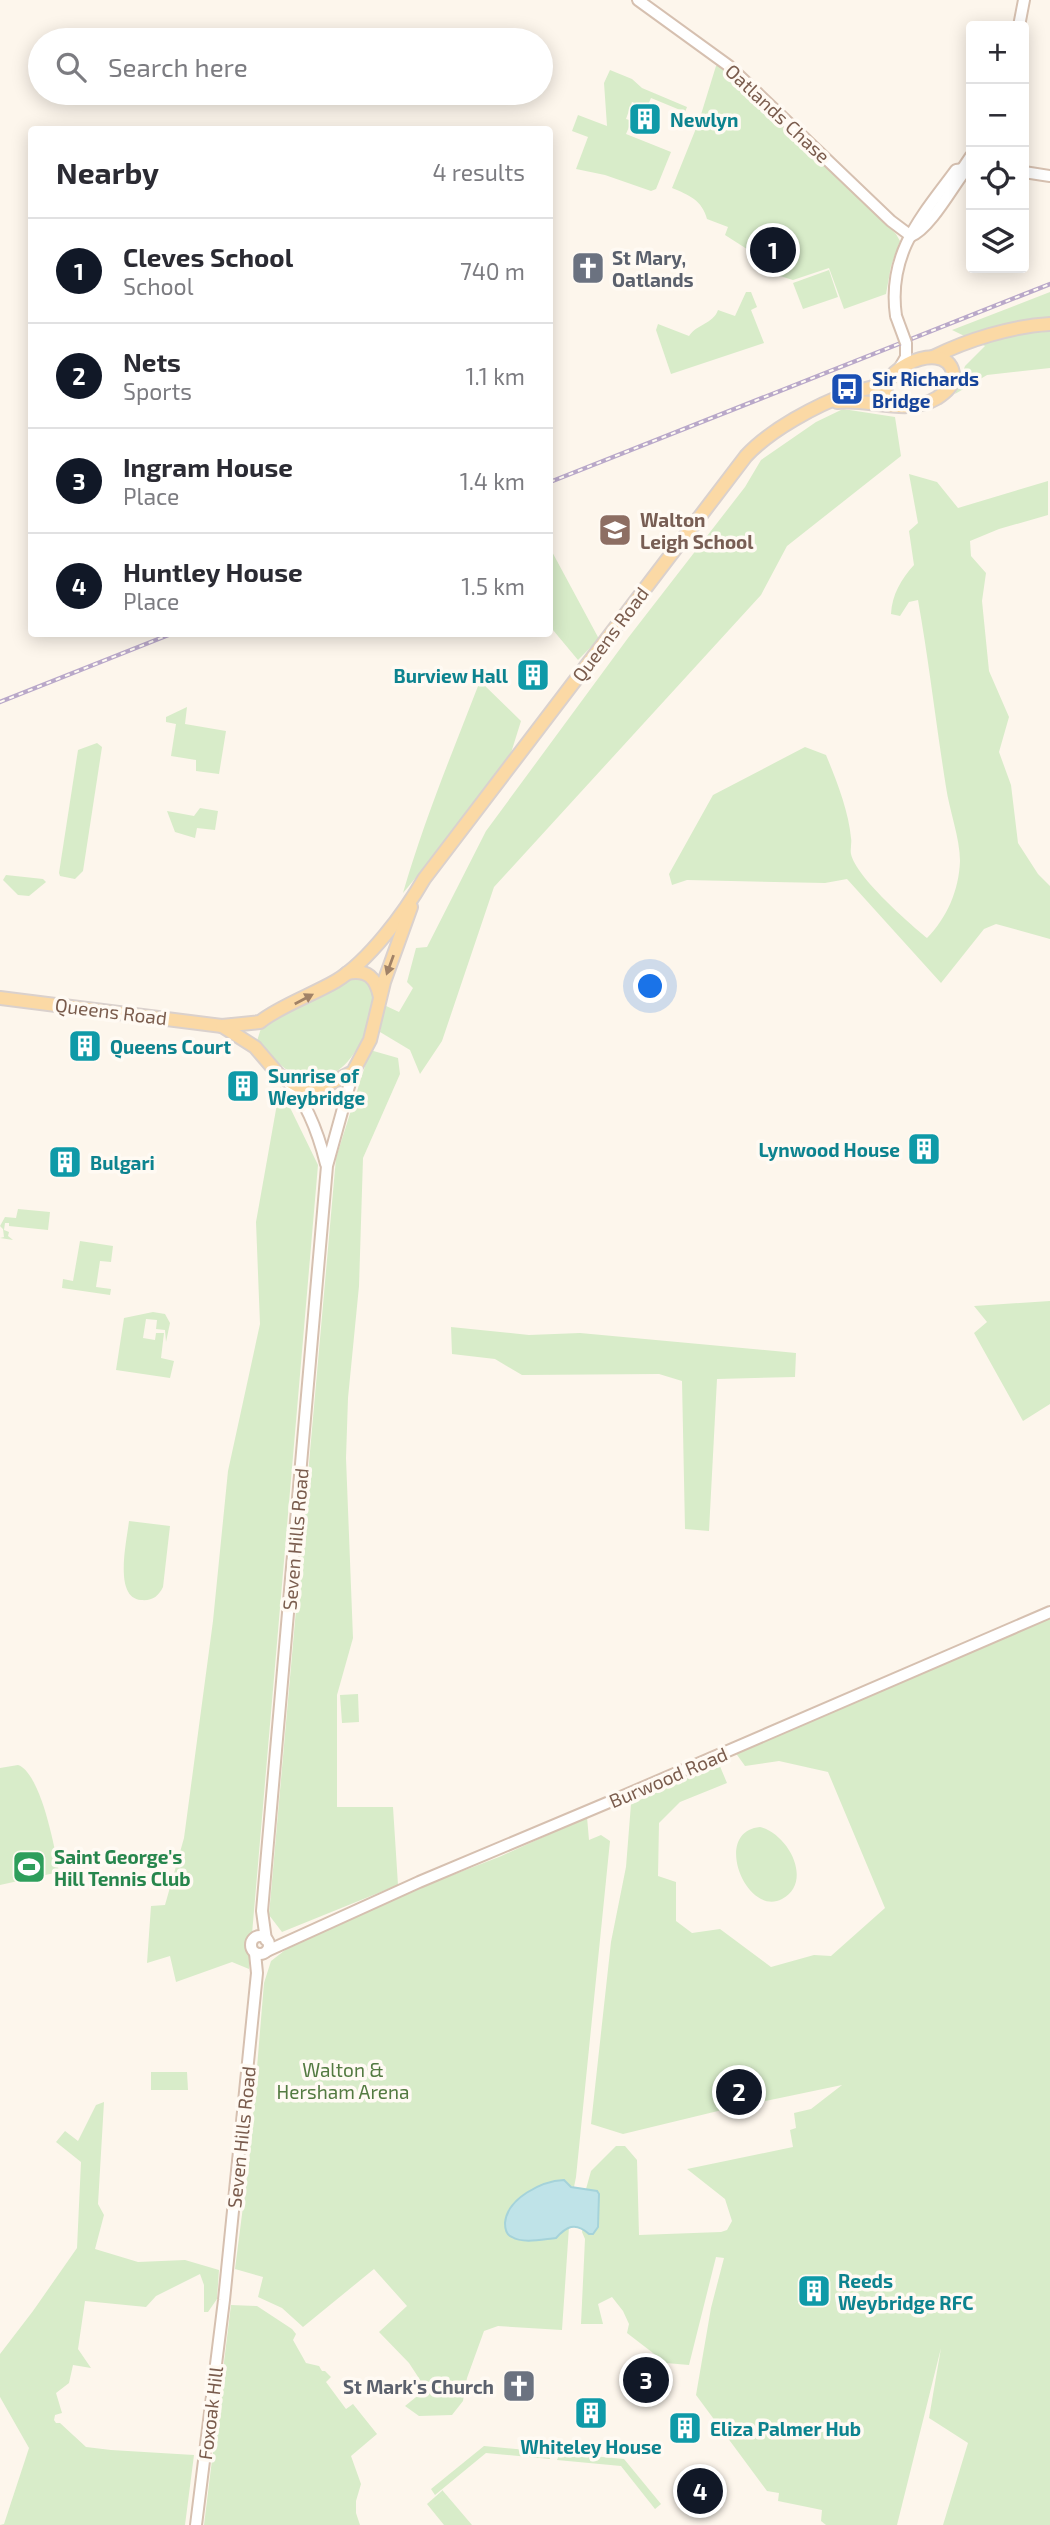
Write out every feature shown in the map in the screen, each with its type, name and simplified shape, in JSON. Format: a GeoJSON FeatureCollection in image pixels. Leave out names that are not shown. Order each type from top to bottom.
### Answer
{"type":"FeatureCollection","features":[{"type":"Feature","properties":{"kind":"main road","name":"Oatlands Chase"},"geometry":{"type":"LineString","coordinates":[[638,0],[729,65],[891,221],[911,236]]}},
{"type":"Feature","properties":{"kind":"main road"},"geometry":{"type":"LineString","coordinates":[[1020,21],[1024,0]]}},
{"type":"Feature","properties":{"kind":"main road"},"geometry":{"type":"LineString","coordinates":[[966,168],[956,170],[912,228],[911,236],[901,254],[894,299],[895,316],[907,345],[906,357],[887,382],[887,396],[894,404],[915,406],[930,402],[948,390],[958,355],[978,341]]}},
{"type":"Feature","properties":{"kind":"main road"},"geometry":{"type":"LineString","coordinates":[[1029,173],[1050,176]]}},
{"type":"Feature","properties":{"kind":"main road"},"geometry":{"type":"LineString","coordinates":[[899,369],[955,346],[1017,327],[1050,324]]}},
{"type":"Feature","properties":{"kind":"main road"},"geometry":{"type":"LineString","coordinates":[[907,345],[929,358],[944,360],[952,369]]}},
{"type":"Feature","properties":{"kind":"main road","name":"Queens Road"},"geometry":{"type":"LineString","coordinates":[[380,998],[397,929],[424,879],[738,465],[766,437],[804,415],[850,394],[887,382]]}},
{"type":"Feature","properties":{"kind":"main road","name":"Queens Road"},"geometry":{"type":"LineString","coordinates":[[830,403],[851,401],[894,404]]}},
{"type":"Feature","properties":{"kind":"main road","name":"Queens Road"},"geometry":{"type":"LineString","coordinates":[[347,973],[397,929]]}},
{"type":"Feature","properties":{"kind":"main road"},"geometry":{"type":"LineString","coordinates":[[360,971],[371,976],[378,986],[380,998],[370,1040],[353,1072],[329,1084],[298,1086],[287,1081],[256,1047],[222,1026],[260,1022],[347,973],[360,971]]}},
{"type":"Feature","properties":{"kind":"main road","name":"Queens Road"},"geometry":{"type":"LineString","coordinates":[[0,998],[222,1026]]}},
{"type":"Feature","properties":{"kind":"main road"},"geometry":{"type":"LineString","coordinates":[[256,1047],[255,1033],[260,1022]]}},
{"type":"Feature","properties":{"kind":"main road","name":"Seven Hills Road"},"geometry":{"type":"LineString","coordinates":[[262,1911],[327,1166],[353,1072]]}},
{"type":"Feature","properties":{"kind":"main road","name":"Seven Hills Road"},"geometry":{"type":"LineString","coordinates":[[287,1081],[295,1089],[318,1133],[327,1166]]}},
{"type":"Feature","properties":{"kind":"main road","name":"Burwood Road"},"geometry":{"type":"LineString","coordinates":[[262,1911],[254,1938],[262,1937],[264,1947],[286,1941],[1050,1612]]}},
{"type":"Feature","properties":{"kind":"main road"},"geometry":{"type":"LineString","coordinates":[[262,1911],[264,1947]]}},
{"type":"Feature","properties":{"kind":"main road","name":"Seven Hills Road"},"geometry":{"type":"LineString","coordinates":[[224,2300],[257,1973],[264,1947]]}},
{"type":"Feature","properties":{"kind":"main road","name":"Foxoak Hill"},"geometry":{"type":"LineString","coordinates":[[196,2525],[224,2300]]}},
{"type":"Feature","properties":{"kind":"green space"},"geometry":{"type":"Polygon","coordinates":[[[720,64],[771,106],[896,234],[900,241],[891,266],[886,294],[844,309],[829,268],[793,280],[770,273],[768,269],[760,272],[758,267],[761,258],[725,235],[728,227],[707,219],[702,207],[694,199],[672,188],[699,121],[716,66],[720,64]]]}},
{"type":"Feature","properties":{"kind":"green space"},"geometry":{"type":"Polygon","coordinates":[[[610,70],[632,79],[642,88],[687,107],[685,112],[651,98],[647,107],[632,102],[626,119],[636,122],[634,129],[629,127],[626,134],[671,152],[656,189],[651,191],[605,175],[576,169],[588,137],[572,131],[578,115],[607,126],[604,83],[610,70]]]}},
{"type":"Feature","properties":{"kind":"green space"},"geometry":{"type":"Polygon","coordinates":[[[829,270],[838,297],[803,309],[793,283],[829,270]]]}},
{"type":"Feature","properties":{"kind":"green space"},"geometry":{"type":"Polygon","coordinates":[[[746,292],[751,292],[757,307],[751,310],[764,343],[671,374],[656,330],[658,324],[689,336],[716,315],[718,310],[735,316],[746,292]]]}},
{"type":"Feature","properties":{"kind":"green space"},"geometry":{"type":"Polygon","coordinates":[[[1050,292],[1050,368],[987,375],[955,394],[965,366],[985,346],[952,330],[1050,292]]]}},
{"type":"Feature","properties":{"kind":"green space"},"geometry":{"type":"Polygon","coordinates":[[[843,409],[895,417],[901,456],[787,546],[761,595],[494,887],[442,1041],[420,1074],[410,1050],[380,1032],[384,1005],[399,1012],[413,988],[407,982],[416,948],[427,947],[486,831],[628,638],[745,487],[761,460],[816,422],[843,409]]]}},
{"type":"Feature","properties":{"kind":"green space"},"geometry":{"type":"Polygon","coordinates":[[[909,474],[937,482],[958,508],[1048,481],[1048,515],[999,529],[970,541],[971,556],[986,573],[982,601],[989,671],[1009,717],[999,752],[1011,785],[1018,843],[1038,874],[1050,886],[1050,939],[996,924],[984,929],[941,983],[847,879],[825,883],[687,880],[672,885],[669,874],[713,795],[805,747],[826,755],[848,817],[851,854],[872,887],[927,938],[946,912],[957,882],[960,852],[946,787],[918,600],[909,602],[900,616],[891,614],[898,588],[914,565],[909,531],[918,523],[909,474]]]}},
{"type":"Feature","properties":{"kind":"green space"},"geometry":{"type":"Polygon","coordinates":[[[553,554],[599,639],[578,660],[553,630],[553,554]]]}},
{"type":"Feature","properties":{"kind":"green space"},"geometry":{"type":"Polygon","coordinates":[[[480,681],[521,721],[511,753],[403,893],[429,812],[480,681]]]}},
{"type":"Feature","properties":{"kind":"green space"},"geometry":{"type":"Polygon","coordinates":[[[187,707],[185,724],[226,731],[219,774],[196,771],[196,760],[171,756],[176,724],[166,722],[166,717],[187,707]]]}},
{"type":"Feature","properties":{"kind":"green space"},"geometry":{"type":"Polygon","coordinates":[[[97,743],[102,747],[83,871],[75,879],[60,876],[78,750],[97,743]]]}},
{"type":"Feature","properties":{"kind":"green space"},"geometry":{"type":"Polygon","coordinates":[[[200,808],[218,811],[215,830],[197,828],[195,838],[175,832],[167,811],[194,816],[200,808]]]}},
{"type":"Feature","properties":{"kind":"green space"},"geometry":{"type":"Polygon","coordinates":[[[6,875],[43,879],[46,882],[29,896],[18,895],[3,880],[6,875]]]}},
{"type":"Feature","properties":{"kind":"green space"},"geometry":{"type":"Polygon","coordinates":[[[360,977],[371,982],[374,994],[372,1012],[351,1058],[330,1075],[317,1078],[290,1072],[257,1041],[262,1025],[312,1001],[351,978],[360,977]]]}},
{"type":"Feature","properties":{"kind":"green space"},"geometry":{"type":"Polygon","coordinates":[[[370,1050],[398,1058],[400,1074],[363,1158],[359,1286],[348,1398],[346,1458],[353,1638],[337,1695],[337,1807],[393,1807],[398,1885],[282,1932],[269,1915],[336,1158],[370,1050]]]}},
{"type":"Feature","properties":{"kind":"green space"},"geometry":{"type":"Polygon","coordinates":[[[280,1087],[318,1165],[249,1969],[232,1962],[176,1982],[170,1956],[147,1963],[151,1906],[165,1905],[184,1838],[213,1621],[228,1471],[260,1324],[256,1222],[280,1087]]]}},
{"type":"Feature","properties":{"kind":"green space"},"geometry":{"type":"Polygon","coordinates":[[[18,1209],[50,1212],[48,1230],[9,1226],[9,1223],[5,1223],[4,1230],[9,1232],[8,1236],[13,1240],[0,1238],[4,1237],[0,1226],[5,1217],[16,1218],[18,1209]]]}},
{"type":"Feature","properties":{"kind":"green space"},"geometry":{"type":"Polygon","coordinates":[[[80,1241],[113,1246],[111,1262],[100,1261],[96,1287],[111,1289],[110,1295],[62,1288],[63,1279],[73,1281],[80,1241]]]}},
{"type":"Feature","properties":{"kind":"green space"},"geometry":{"type":"Polygon","coordinates":[[[1050,1301],[1050,1404],[1023,1421],[974,1333],[987,1322],[974,1306],[1050,1301]]]}},
{"type":"Feature","properties":{"kind":"green space"},"geometry":{"type":"Polygon","coordinates":[[[153,1312],[165,1314],[170,1323],[166,1342],[165,1330],[156,1329],[157,1320],[146,1319],[143,1338],[155,1340],[156,1333],[164,1333],[161,1358],[174,1361],[170,1378],[116,1370],[124,1318],[153,1312]]]}},
{"type":"Feature","properties":{"kind":"green space"},"geometry":{"type":"Polygon","coordinates":[[[451,1327],[529,1335],[580,1333],[796,1353],[795,1377],[717,1379],[709,1531],[685,1529],[682,1381],[659,1374],[522,1375],[495,1359],[452,1354],[451,1327]]]}},
{"type":"Feature","properties":{"kind":"green space"},"geometry":{"type":"Polygon","coordinates":[[[129,1521],[170,1526],[163,1587],[157,1596],[148,1600],[132,1597],[124,1579],[129,1521]]]}},
{"type":"Feature","properties":{"kind":"green space"},"geometry":{"type":"Polygon","coordinates":[[[1050,1617],[1050,2525],[943,2525],[968,2443],[929,2418],[941,2348],[897,2525],[826,2525],[821,2521],[822,2510],[778,2501],[779,2493],[767,2491],[696,2395],[711,2308],[724,2258],[716,2257],[689,2365],[666,2363],[627,2333],[629,2324],[612,2297],[598,2304],[603,2324],[581,2324],[585,2239],[582,2232],[583,2228],[589,2234],[597,2191],[586,2189],[591,2171],[616,2146],[625,2146],[637,2160],[639,2235],[721,2232],[727,2230],[732,2221],[725,2199],[687,2169],[793,2147],[790,2130],[796,2128],[794,2113],[811,2109],[842,2085],[623,2134],[591,2124],[611,1942],[626,1867],[631,1804],[719,1764],[727,1783],[680,1802],[659,1823],[658,1876],[676,1882],[676,1921],[692,1933],[720,1929],[771,1967],[814,1955],[831,1956],[885,1908],[828,1772],[779,1761],[745,1766],[735,1752],[1050,1617]]]}},
{"type":"Feature","properties":{"kind":"green space"},"geometry":{"type":"Polygon","coordinates":[[[358,1694],[359,1722],[342,1723],[340,1695],[358,1694]]]}},
{"type":"Feature","properties":{"kind":"green space"},"geometry":{"type":"Polygon","coordinates":[[[18,1765],[34,1782],[40,1796],[59,1872],[0,1885],[0,1768],[18,1765]]]}},
{"type":"Feature","properties":{"kind":"green space","name":"Walton & Hersham Arena"},"geometry":{"type":"Polygon","coordinates":[[[587,1817],[589,1840],[601,1835],[610,1841],[574,2187],[553,2181],[508,2210],[505,2227],[507,2233],[561,2233],[569,2227],[562,2330],[498,2326],[484,2331],[467,2378],[463,2401],[452,2415],[419,2416],[405,2406],[426,2389],[409,2363],[379,2332],[407,2306],[374,2269],[303,2327],[282,2308],[258,2297],[263,2277],[235,2269],[250,2152],[264,1983],[271,1961],[289,1947],[411,1891],[499,1857],[587,1817]]]}},
{"type":"Feature","properties":{"kind":"green space"},"geometry":{"type":"Polygon","coordinates":[[[760,1827],[780,1839],[794,1860],[797,1871],[791,1892],[782,1899],[769,1902],[757,1896],[747,1886],[736,1857],[738,1843],[745,1832],[760,1827]]]}},
{"type":"Feature","properties":{"kind":"green space"},"geometry":{"type":"Polygon","coordinates":[[[151,2072],[187,2072],[188,2090],[151,2090],[151,2072]]]}},
{"type":"Feature","properties":{"kind":"green space"},"geometry":{"type":"Polygon","coordinates":[[[104,2102],[98,2204],[104,2215],[95,2249],[138,2262],[185,2260],[219,2270],[217,2299],[208,2312],[204,2312],[204,2285],[200,2274],[156,2296],[146,2307],[85,2301],[78,2349],[91,2368],[73,2365],[69,2383],[56,2393],[62,2413],[55,2415],[54,2420],[86,2447],[194,2455],[185,2525],[0,2525],[4,2524],[29,2448],[0,2397],[0,2354],[77,2248],[81,2162],[56,2142],[65,2131],[78,2141],[96,2105],[104,2102]]]}},
{"type":"Feature","properties":{"kind":"green space"},"geometry":{"type":"Polygon","coordinates":[[[231,2305],[257,2306],[292,2329],[296,2334],[293,2340],[306,2363],[319,2366],[331,2377],[326,2382],[346,2409],[353,2404],[377,2434],[351,2456],[361,2484],[356,2501],[360,2525],[204,2525],[231,2305]]]}},
{"type":"Feature","properties":{"kind":"green space"},"geometry":{"type":"Polygon","coordinates":[[[484,2446],[548,2452],[550,2459],[486,2453],[435,2495],[431,2489],[484,2446]]]}},
{"type":"Feature","properties":{"kind":"green space"},"geometry":{"type":"Polygon","coordinates":[[[560,2453],[624,2459],[661,2504],[655,2509],[621,2466],[557,2460],[560,2453]]]}},
{"type":"Feature","properties":{"kind":"green space"},"geometry":{"type":"Polygon","coordinates":[[[443,2490],[472,2525],[444,2525],[427,2504],[443,2490]]]}},
{"type":"Feature","properties":{"kind":"water"},"geometry":{"type":"Polygon","coordinates":[[[564,2180],[571,2187],[597,2191],[599,2194],[598,2227],[593,2234],[571,2227],[556,2238],[522,2240],[508,2235],[505,2225],[507,2214],[519,2199],[536,2187],[564,2180]]]}},
{"type":"Feature","properties":{"kind":"railway"},"geometry":{"type":"LineString","coordinates":[[553,481],[1050,284]]}},
{"type":"Feature","properties":{"kind":"railway"},"geometry":{"type":"LineString","coordinates":[[0,702],[163,637]]}},
{"type":"Feature","properties":{"kind":"place","name":"Newlyn"},"geometry":{"type":"Point","coordinates":[645,119]}},
{"type":"Feature","properties":{"kind":"place","name":"Cleves School"},"geometry":{"type":"Point","coordinates":[773,250]}},
{"type":"Feature","properties":{"kind":"place","name":"St Mary, Oatlands"},"geometry":{"type":"Point","coordinates":[588,268]}},
{"type":"Feature","properties":{"kind":"place","name":"Sir Richards Bridge"},"geometry":{"type":"Point","coordinates":[847,389]}},
{"type":"Feature","properties":{"kind":"place","name":"Walton Leigh School"},"geometry":{"type":"Point","coordinates":[615,530]}},
{"type":"Feature","properties":{"kind":"place","name":"Burview Hall"},"geometry":{"type":"Point","coordinates":[533,675]}},
{"type":"Feature","properties":{"kind":"place","name":"Queens Court"},"geometry":{"type":"Point","coordinates":[85,1046]}},
{"type":"Feature","properties":{"kind":"place","name":"Sunrise of Weybridge"},"geometry":{"type":"Point","coordinates":[243,1086]}},
{"type":"Feature","properties":{"kind":"place","name":"Lynwood House"},"geometry":{"type":"Point","coordinates":[924,1149]}},
{"type":"Feature","properties":{"kind":"place","name":"Bulgari"},"geometry":{"type":"Point","coordinates":[65,1162]}},
{"type":"Feature","properties":{"kind":"place","name":"Saint George's Hill Tennis Club"},"geometry":{"type":"Point","coordinates":[29,1867]}},
{"type":"Feature","properties":{"kind":"place","name":"Nets"},"geometry":{"type":"Point","coordinates":[739,2092]}},
{"type":"Feature","properties":{"kind":"place","name":"Reeds Weybridge RFC"},"geometry":{"type":"Point","coordinates":[814,2291]}},
{"type":"Feature","properties":{"kind":"place","name":"Ingram House"},"geometry":{"type":"Point","coordinates":[646,2380]}},
{"type":"Feature","properties":{"kind":"place","name":"St Mark's Church"},"geometry":{"type":"Point","coordinates":[519,2386]}},
{"type":"Feature","properties":{"kind":"place","name":"Whiteley House"},"geometry":{"type":"Point","coordinates":[591,2413]}},
{"type":"Feature","properties":{"kind":"place","name":"Eliza Palmer Hub"},"geometry":{"type":"Point","coordinates":[685,2428]}},
{"type":"Feature","properties":{"kind":"place","name":"Huntley House"},"geometry":{"type":"Point","coordinates":[700,2491]}}]}
